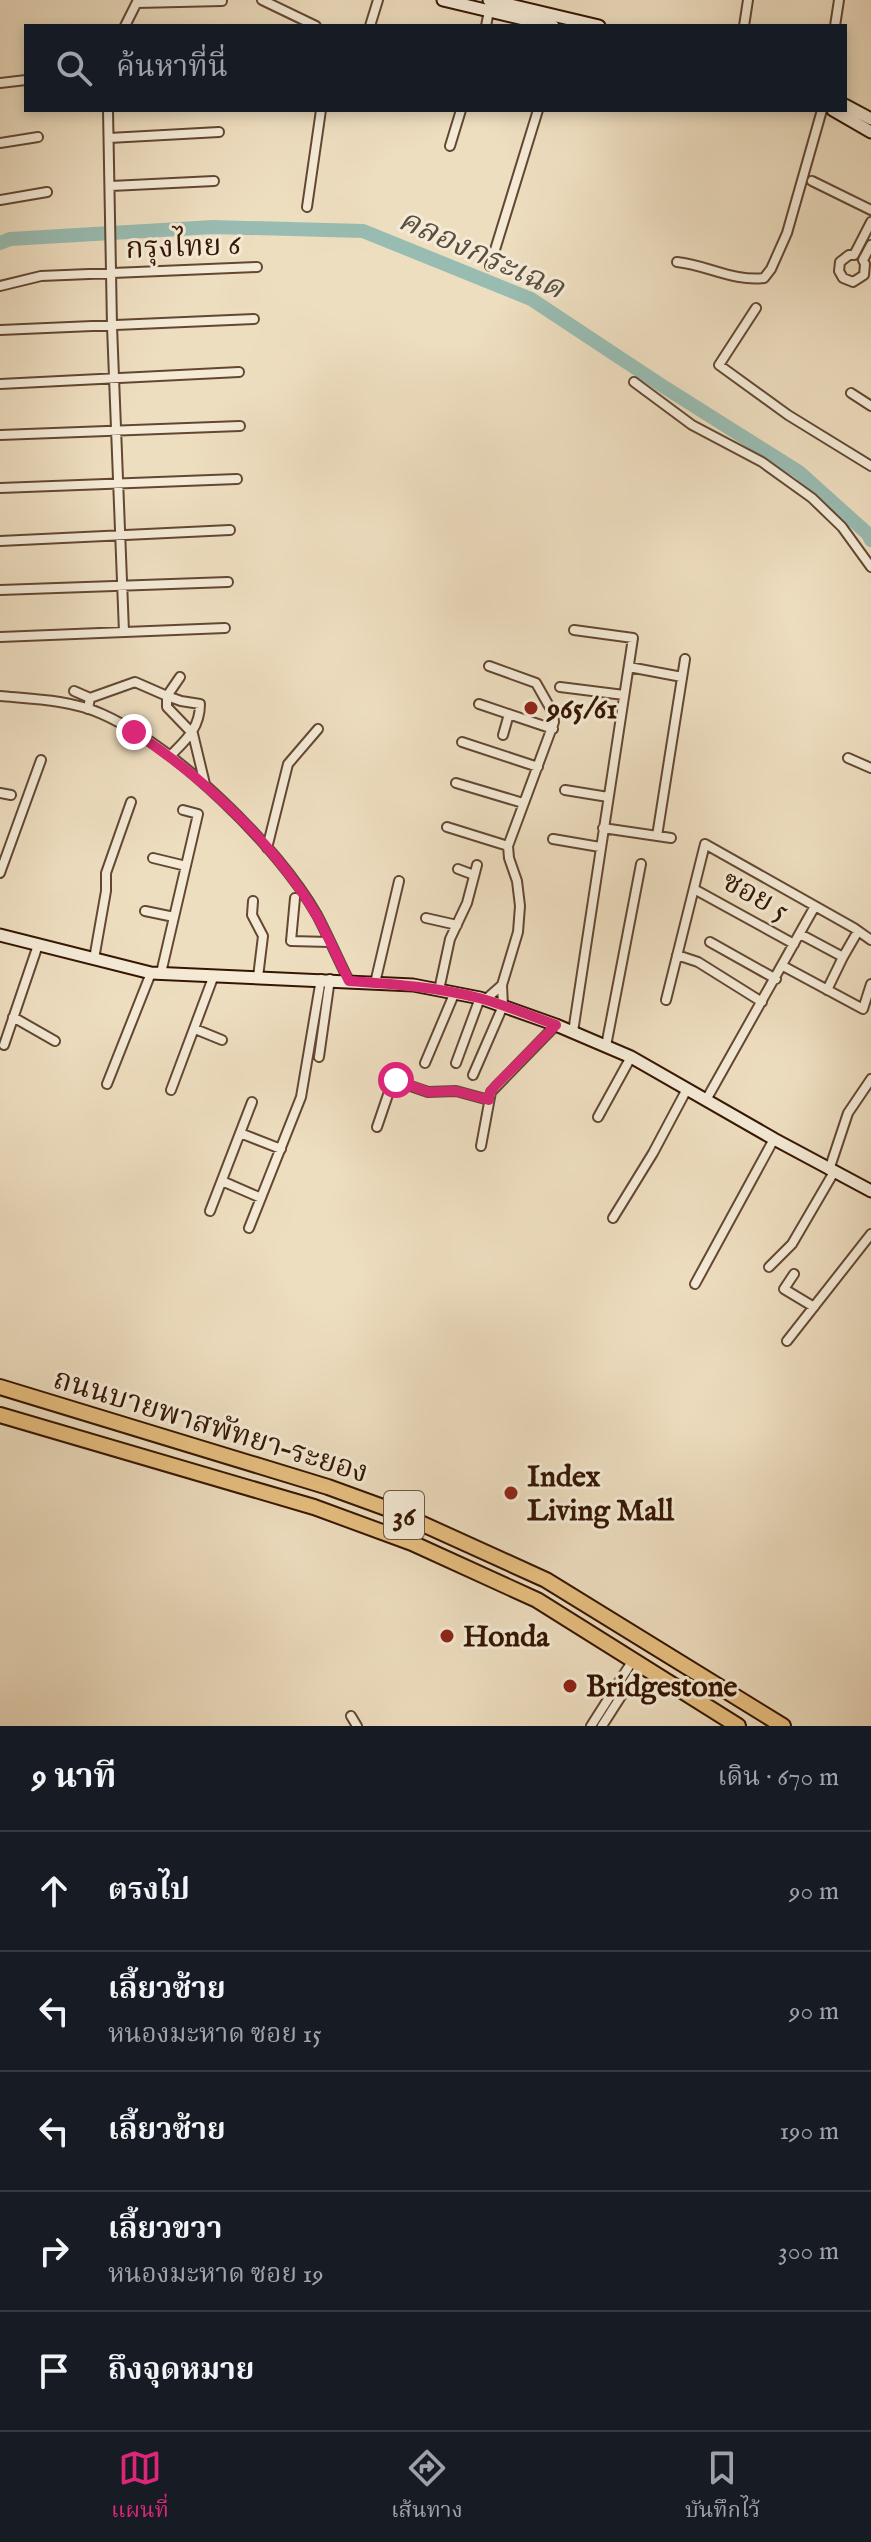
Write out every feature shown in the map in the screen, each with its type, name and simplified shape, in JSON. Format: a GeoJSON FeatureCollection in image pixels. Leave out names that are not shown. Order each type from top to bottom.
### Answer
{"type":"FeatureCollection","features":[{"type":"Feature","properties":{"kind":"highway","name":"ถนนบายพาสพัทยา–ระยอง"},"geometry":{"type":"LineString","coordinates":[[0,1387],[328,1487],[394,1511],[546,1580],[783,1726]]}},
{"type":"Feature","properties":{"kind":"highway","name":"ถนนบายพาสพัทยา–ระยอง"},"geometry":{"type":"LineString","coordinates":[[0,1415],[314,1507],[412,1543],[537,1600],[738,1726]]}},
{"type":"Feature","properties":{"kind":"street"},"geometry":{"type":"LineString","coordinates":[[262,0],[312,24]]}},
{"type":"Feature","properties":{"kind":"street"},"geometry":{"type":"LineString","coordinates":[[371,24],[378,0]]}},
{"type":"Feature","properties":{"kind":"street"},"geometry":{"type":"LineString","coordinates":[[443,0],[490,3],[590,24]]}},
{"type":"Feature","properties":{"kind":"street"},"geometry":{"type":"LineString","coordinates":[[744,24],[748,0]]}},
{"type":"Feature","properties":{"kind":"street"},"geometry":{"type":"LineString","coordinates":[[835,24],[839,0]]}},
{"type":"Feature","properties":{"kind":"street"},"geometry":{"type":"LineString","coordinates":[[126,24],[137,2],[222,1]]}},
{"type":"Feature","properties":{"kind":"street"},"geometry":{"type":"LineString","coordinates":[[486,24],[490,3]]}},
{"type":"Feature","properties":{"kind":"street"},"geometry":{"type":"LineString","coordinates":[[490,3],[548,24]]}},
{"type":"Feature","properties":{"kind":"street"},"geometry":{"type":"LineString","coordinates":[[0,83],[24,80]]}},
{"type":"Feature","properties":{"kind":"street"},"geometry":{"type":"LineString","coordinates":[[847,106],[871,119]]}},
{"type":"Feature","properties":{"kind":"street"},"geometry":{"type":"LineString","coordinates":[[108,112],[112,326],[124,632]]}},
{"type":"Feature","properties":{"kind":"street"},"geometry":{"type":"LineString","coordinates":[[307,207],[321,112]]}},
{"type":"Feature","properties":{"kind":"street"},"geometry":{"type":"LineString","coordinates":[[450,146],[460,112]]}},
{"type":"Feature","properties":{"kind":"street"},"geometry":{"type":"LineString","coordinates":[[490,266],[537,112]]}},
{"type":"Feature","properties":{"kind":"street"},"geometry":{"type":"LineString","coordinates":[[677,262],[696,264],[749,280],[764,278],[787,233],[821,112]]}},
{"type":"Feature","properties":{"kind":"street"},"geometry":{"type":"LineString","coordinates":[[836,112],[871,132]]}},
{"type":"Feature","properties":{"kind":"street"},"geometry":{"type":"LineString","coordinates":[[109,138],[219,132]]}},
{"type":"Feature","properties":{"kind":"street"},"geometry":{"type":"LineString","coordinates":[[0,143],[38,137]]}},
{"type":"Feature","properties":{"kind":"street"},"geometry":{"type":"LineString","coordinates":[[111,186],[214,181]]}},
{"type":"Feature","properties":{"kind":"street"},"geometry":{"type":"LineString","coordinates":[[812,181],[871,210]]}},
{"type":"Feature","properties":{"kind":"street"},"geometry":{"type":"LineString","coordinates":[[0,200],[47,192]]}},
{"type":"Feature","properties":{"kind":"street"},"geometry":{"type":"LineString","coordinates":[[871,222],[859,257],[867,277],[853,282],[841,275],[840,262],[844,258],[859,257],[871,245]]}},
{"type":"Feature","properties":{"kind":"street","name":"กรุงไทย 6"},"geometry":{"type":"LineString","coordinates":[[0,286],[41,276],[257,267]]}},
{"type":"Feature","properties":{"kind":"street"},"geometry":{"type":"LineString","coordinates":[[756,308],[719,365],[788,415],[871,466]]}},
{"type":"Feature","properties":{"kind":"street"},"geometry":{"type":"LineString","coordinates":[[0,330],[254,319]]}},
{"type":"Feature","properties":{"kind":"street"},"geometry":{"type":"LineString","coordinates":[[0,384],[239,372]]}},
{"type":"Feature","properties":{"kind":"street"},"geometry":{"type":"LineString","coordinates":[[634,382],[692,425],[762,462],[812,498],[842,527],[871,567]]}},
{"type":"Feature","properties":{"kind":"street"},"geometry":{"type":"LineString","coordinates":[[851,393],[871,406]]}},
{"type":"Feature","properties":{"kind":"street"},"geometry":{"type":"LineString","coordinates":[[0,435],[240,426]]}},
{"type":"Feature","properties":{"kind":"street"},"geometry":{"type":"LineString","coordinates":[[0,488],[237,479]]}},
{"type":"Feature","properties":{"kind":"street"},"geometry":{"type":"LineString","coordinates":[[0,541],[230,530]]}},
{"type":"Feature","properties":{"kind":"street"},"geometry":{"type":"LineString","coordinates":[[0,590],[228,582]]}},
{"type":"Feature","properties":{"kind":"street"},"geometry":{"type":"LineString","coordinates":[[0,637],[225,628]]}},
{"type":"Feature","properties":{"kind":"street"},"geometry":{"type":"LineString","coordinates":[[573,1032],[633,638],[574,630]]}},
{"type":"Feature","properties":{"kind":"street"},"geometry":{"type":"LineString","coordinates":[[657,836],[685,659]]}},
{"type":"Feature","properties":{"kind":"street"},"geometry":{"type":"LineString","coordinates":[[473,1075],[503,1006],[502,985],[515,949],[520,906],[508,846],[553,729],[553,713],[536,683],[489,666]]}},
{"type":"Feature","properties":{"kind":"street"},"geometry":{"type":"LineString","coordinates":[[629,667],[682,677]]}},
{"type":"Feature","properties":{"kind":"street"},"geometry":{"type":"LineString","coordinates":[[180,677],[167,696],[167,707],[193,734],[205,784]]}},
{"type":"Feature","properties":{"kind":"street"},"geometry":{"type":"LineString","coordinates":[[74,691],[90,698],[135,682],[181,701],[200,704],[193,734],[170,756]]}},
{"type":"Feature","properties":{"kind":"street"},"geometry":{"type":"LineString","coordinates":[[560,687],[624,695]]}},
{"type":"Feature","properties":{"kind":"street"},"geometry":{"type":"LineString","coordinates":[[0,696],[48,700],[103,714],[170,756],[205,784],[267,848],[301,891],[349,981]]}},
{"type":"Feature","properties":{"kind":"street"},"geometry":{"type":"LineString","coordinates":[[88,709],[90,698]]}},
{"type":"Feature","properties":{"kind":"street"},"geometry":{"type":"LineString","coordinates":[[479,704],[553,729]]}},
{"type":"Feature","properties":{"kind":"street"},"geometry":{"type":"LineString","coordinates":[[503,735],[509,714]]}},
{"type":"Feature","properties":{"kind":"street"},"geometry":{"type":"LineString","coordinates":[[267,848],[288,764],[318,729]]}},
{"type":"Feature","properties":{"kind":"street"},"geometry":{"type":"LineString","coordinates":[[462,742],[538,767]]}},
{"type":"Feature","properties":{"kind":"street"},"geometry":{"type":"LineString","coordinates":[[848,758],[871,768]]}},
{"type":"Feature","properties":{"kind":"street"},"geometry":{"type":"LineString","coordinates":[[0,873],[41,760]]}},
{"type":"Feature","properties":{"kind":"street"},"geometry":{"type":"LineString","coordinates":[[456,783],[523,803]]}},
{"type":"Feature","properties":{"kind":"street"},"geometry":{"type":"LineString","coordinates":[[565,790],[608,797]]}},
{"type":"Feature","properties":{"kind":"street"},"geometry":{"type":"LineString","coordinates":[[0,793],[11,795]]}},
{"type":"Feature","properties":{"kind":"street"},"geometry":{"type":"LineString","coordinates":[[94,959],[106,891],[106,873],[131,802]]}},
{"type":"Feature","properties":{"kind":"street"},"geometry":{"type":"LineString","coordinates":[[107,1084],[156,973],[174,917],[198,814],[183,810]]}},
{"type":"Feature","properties":{"kind":"street"},"geometry":{"type":"LineString","coordinates":[[447,827],[508,846]]}},
{"type":"Feature","properties":{"kind":"street"},"geometry":{"type":"LineString","coordinates":[[603,828],[671,838]]}},
{"type":"Feature","properties":{"kind":"street"},"geometry":{"type":"LineString","coordinates":[[553,839],[600,847]]}},
{"type":"Feature","properties":{"kind":"street"},"geometry":{"type":"LineString","coordinates":[[666,1000],[705,844],[871,940]]}},
{"type":"Feature","properties":{"kind":"street"},"geometry":{"type":"LineString","coordinates":[[153,858],[186,866]]}},
{"type":"Feature","properties":{"kind":"street"},"geometry":{"type":"LineString","coordinates":[[606,1046],[641,864]]}},
{"type":"Feature","properties":{"kind":"street"},"geometry":{"type":"LineString","coordinates":[[439,990],[450,939],[467,903],[477,865]]}},
{"type":"Feature","properties":{"kind":"street"},"geometry":{"type":"LineString","coordinates":[[458,869],[474,875]]}},
{"type":"Feature","properties":{"kind":"street"},"geometry":{"type":"LineString","coordinates":[[375,983],[399,881]]}},
{"type":"Feature","properties":{"kind":"street","name":"ซอย 5"},"geometry":{"type":"LineString","coordinates":[[694,889],[794,944]]}},
{"type":"Feature","properties":{"kind":"street"},"geometry":{"type":"LineString","coordinates":[[295,898],[291,941],[329,942]]}},
{"type":"Feature","properties":{"kind":"street"},"geometry":{"type":"LineString","coordinates":[[253,901],[252,915],[263,936],[258,977]]}},
{"type":"Feature","properties":{"kind":"street"},"geometry":{"type":"LineString","coordinates":[[706,1100],[815,906]]}},
{"type":"Feature","properties":{"kind":"street"},"geometry":{"type":"LineString","coordinates":[[145,911],[174,917]]}},
{"type":"Feature","properties":{"kind":"street"},"geometry":{"type":"LineString","coordinates":[[426,918],[457,925]]}},
{"type":"Feature","properties":{"kind":"street"},"geometry":{"type":"LineString","coordinates":[[827,990],[858,931]]}},
{"type":"Feature","properties":{"kind":"street"},"geometry":{"type":"LineString","coordinates":[[800,934],[843,957]]}},
{"type":"Feature","properties":{"kind":"street"},"geometry":{"type":"LineString","coordinates":[[0,935],[156,973],[413,985],[483,999],[556,1025],[631,1057],[871,1191],[871,1201]]}},
{"type":"Feature","properties":{"kind":"street"},"geometry":{"type":"LineString","coordinates":[[710,942],[776,979]]}},
{"type":"Feature","properties":{"kind":"street"},"geometry":{"type":"LineString","coordinates":[[4,1045],[38,945]]}},
{"type":"Feature","properties":{"kind":"street"},"geometry":{"type":"LineString","coordinates":[[677,955],[698,962],[762,1002]]}},
{"type":"Feature","properties":{"kind":"street"},"geometry":{"type":"LineString","coordinates":[[783,966],[863,1009],[871,984]]}},
{"type":"Feature","properties":{"kind":"street"},"geometry":{"type":"LineString","coordinates":[[171,1090],[214,975]]}},
{"type":"Feature","properties":{"kind":"street"},"geometry":{"type":"LineString","coordinates":[[319,1057],[326,979]]}},
{"type":"Feature","properties":{"kind":"street"},"geometry":{"type":"LineString","coordinates":[[249,1228],[301,1097],[326,979]]}},
{"type":"Feature","properties":{"kind":"street"},"geometry":{"type":"LineString","coordinates":[[456,1063],[483,999],[502,985]]}},
{"type":"Feature","properties":{"kind":"street"},"geometry":{"type":"LineString","coordinates":[[425,1063],[455,992]]}},
{"type":"Feature","properties":{"kind":"street"},"geometry":{"type":"LineString","coordinates":[[13,1017],[55,1041]]}},
{"type":"Feature","properties":{"kind":"street"},"geometry":{"type":"LineString","coordinates":[[481,1146],[489,1094],[556,1025]]}},
{"type":"Feature","properties":{"kind":"street"},"geometry":{"type":"LineString","coordinates":[[195,1029],[222,1040]]}},
{"type":"Feature","properties":{"kind":"street"},"geometry":{"type":"LineString","coordinates":[[598,1117],[631,1057]]}},
{"type":"Feature","properties":{"kind":"street"},"geometry":{"type":"LineString","coordinates":[[769,1267],[792,1244],[831,1171],[848,1113],[871,1079]]}},
{"type":"Feature","properties":{"kind":"street"},"geometry":{"type":"LineString","coordinates":[[377,1127],[393,1080],[428,1092],[456,1091],[489,1100]]}},
{"type":"Feature","properties":{"kind":"street"},"geometry":{"type":"LineString","coordinates":[[613,1218],[687,1089]]}},
{"type":"Feature","properties":{"kind":"street"},"geometry":{"type":"LineString","coordinates":[[210,1211],[252,1102]]}},
{"type":"Feature","properties":{"kind":"street"},"geometry":{"type":"LineString","coordinates":[[240,1133],[281,1149]]}},
{"type":"Feature","properties":{"kind":"street"},"geometry":{"type":"LineString","coordinates":[[695,1284],[774,1139]]}},
{"type":"Feature","properties":{"kind":"street"},"geometry":{"type":"LineString","coordinates":[[222,1181],[261,1198]]}},
{"type":"Feature","properties":{"kind":"street"},"geometry":{"type":"LineString","coordinates":[[787,1341],[871,1234]]}},
{"type":"Feature","properties":{"kind":"street"},"geometry":{"type":"LineString","coordinates":[[794,1274],[784,1289],[814,1307]]}},
{"type":"Feature","properties":{"kind":"street"},"geometry":{"type":"LineString","coordinates":[[591,1726],[637,1663]]}},
{"type":"Feature","properties":{"kind":"street"},"geometry":{"type":"LineString","coordinates":[[602,1726],[637,1663]]}},
{"type":"Feature","properties":{"kind":"street"},"geometry":{"type":"LineString","coordinates":[[351,1716],[357,1726]]}},
{"type":"Feature","properties":{"kind":"waterway","name":"คลองกระเฉด"},"geometry":{"type":"LineString","coordinates":[[0,243],[10,239],[213,227],[363,231],[531,299],[799,472],[871,540]]}},
{"type":"Feature","properties":{"kind":"place","name":"965/61"},"geometry":{"type":"Point","coordinates":[531,708]}},
{"type":"Feature","properties":{"kind":"place","name":"Index Living Mall"},"geometry":{"type":"Point","coordinates":[511,1493]}},
{"type":"Feature","properties":{"kind":"place","name":"Honda"},"geometry":{"type":"Point","coordinates":[447,1636]}},
{"type":"Feature","properties":{"kind":"place","name":"Bridgestone"},"geometry":{"type":"Point","coordinates":[570,1686]}},
{"type":"Feature","properties":{"kind":"route"},"geometry":{"type":"LineString","coordinates":[[134,732],[205,784],[267,848],[317,916],[349,981],[413,985],[455,992],[556,1025],[495,1086],[489,1100],[456,1091],[428,1092],[396,1080]]}}]}
